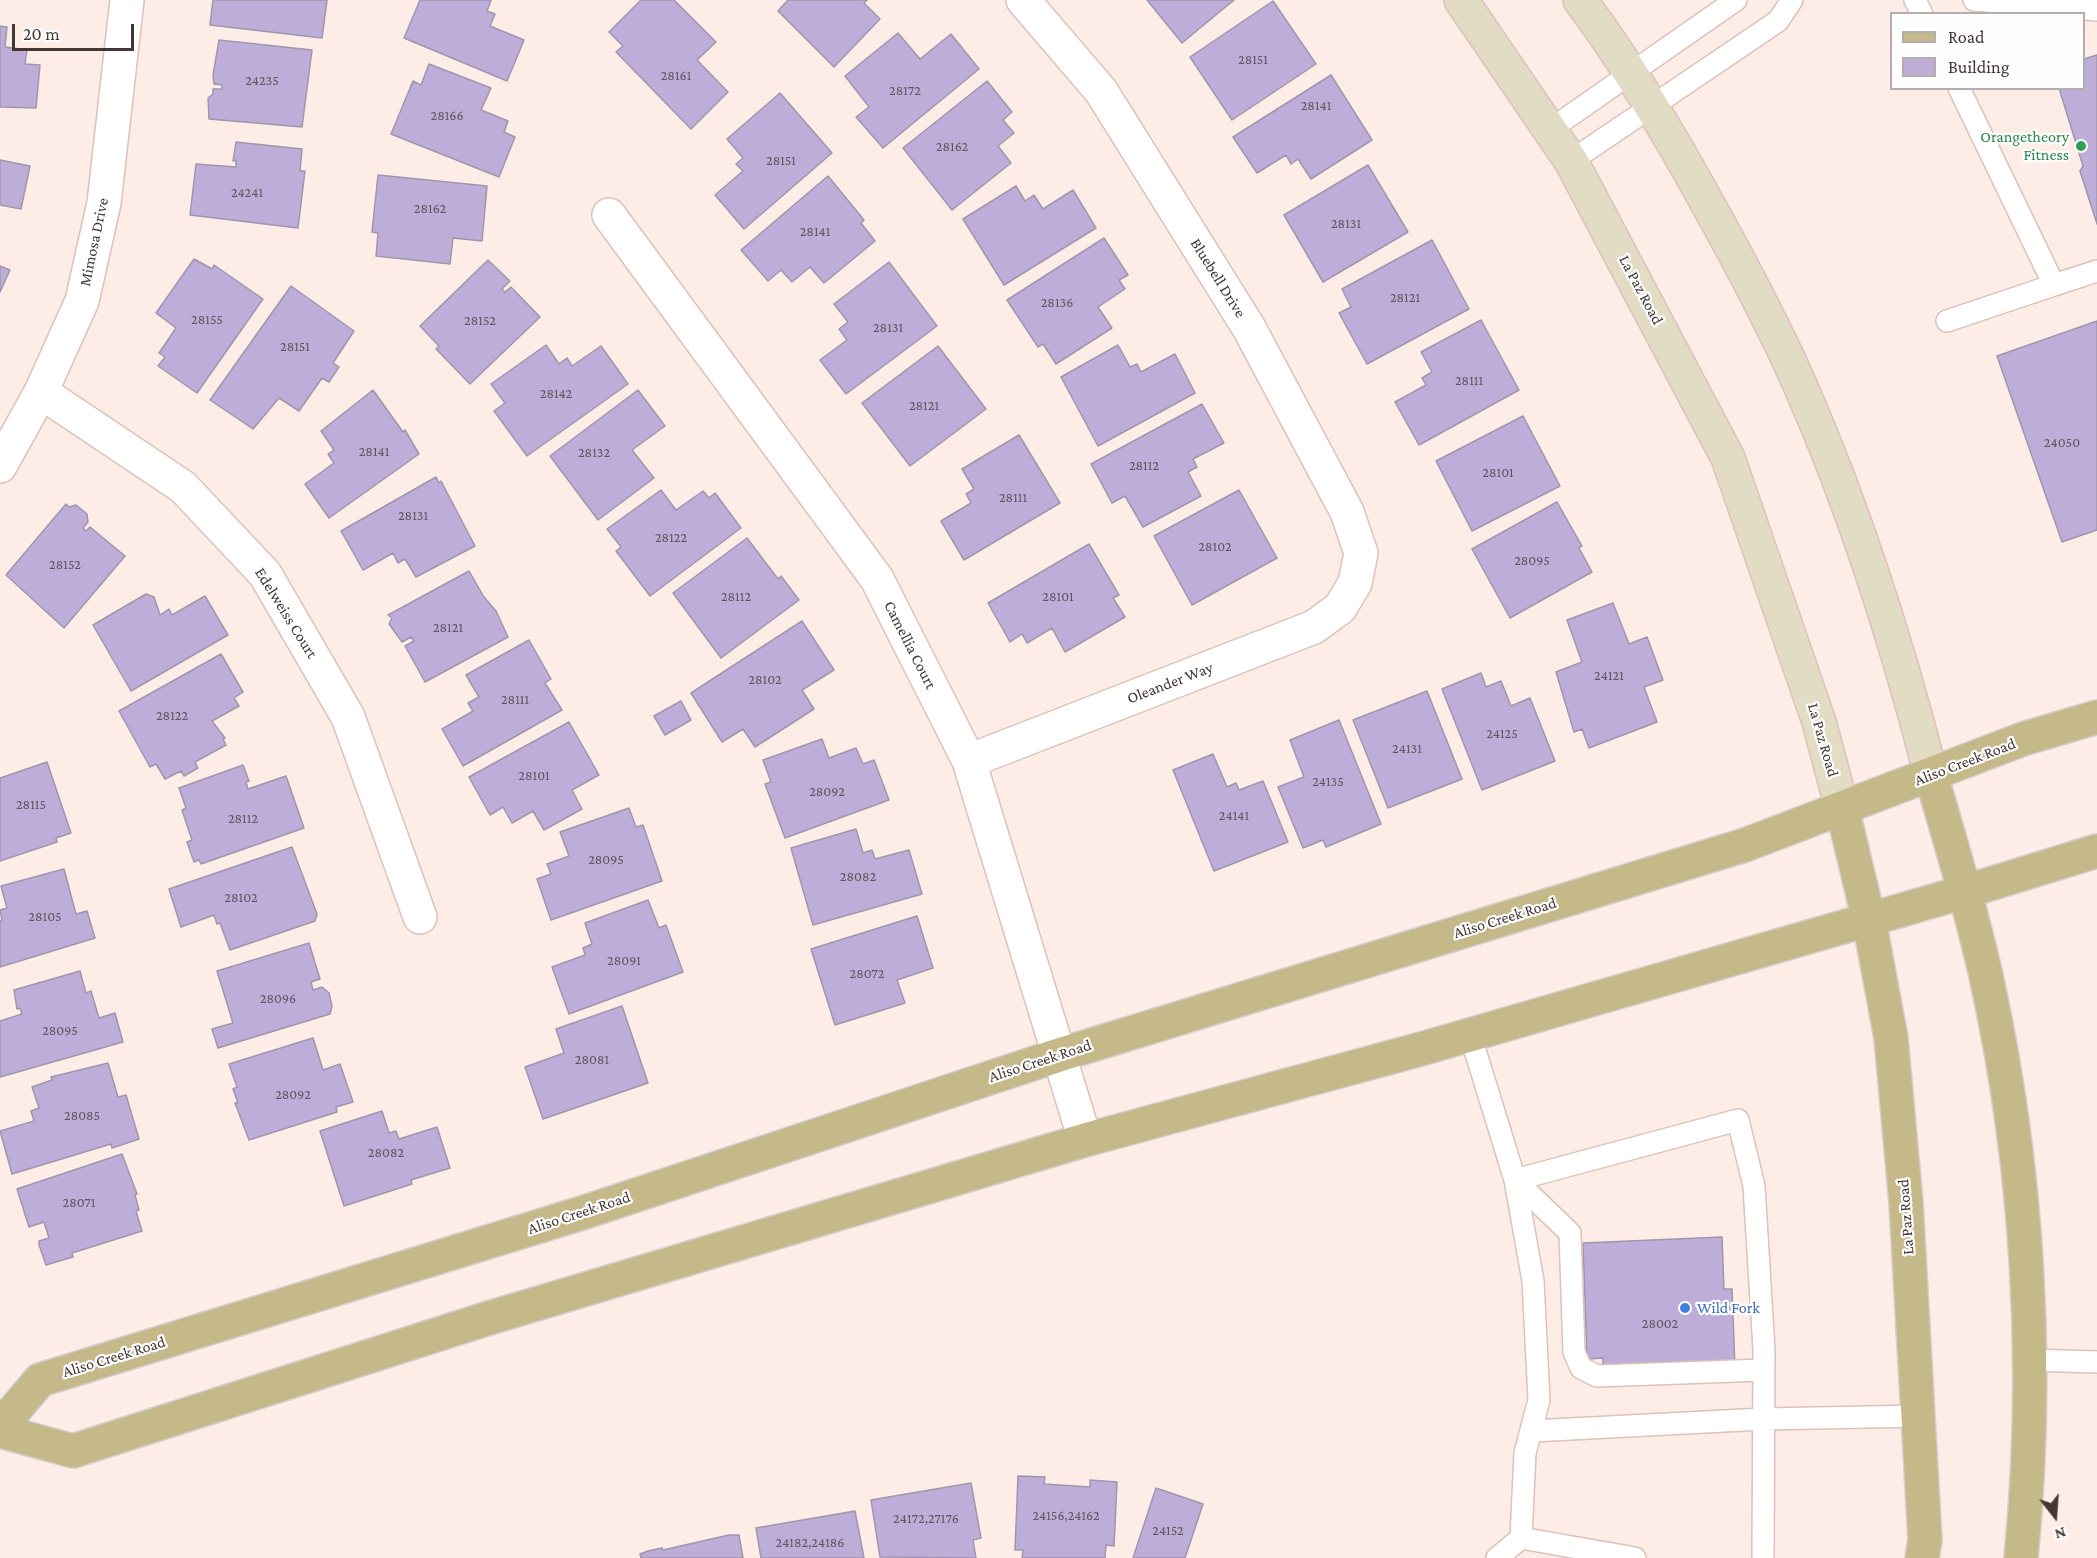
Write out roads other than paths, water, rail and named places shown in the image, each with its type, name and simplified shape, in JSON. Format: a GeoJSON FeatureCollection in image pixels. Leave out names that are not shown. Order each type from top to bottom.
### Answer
{"type":"FeatureCollection","features":[{"type":"Feature","properties":{"kind":"main road","name":"La Paz Road"},"geometry":{"type":"LineString","coordinates":[[1461,0],[1571,160],[1728,458],[1819,722],[1869,920],[1891,1038],[1906,1203],[1927,1552]]}},
{"type":"Feature","properties":{"kind":"main road"},"geometry":{"type":"LineString","coordinates":[[1580,0],[1652,106],[1744,269],[1800,385],[1848,507],[1903,666],[1986,976],[2020,1180],[2030,1360],[2030,1474],[2021,1558]]}},
{"type":"Feature","properties":{"kind":"main road","name":"Aliso Creek Road"},"geometry":{"type":"LineString","coordinates":[[2097,717],[2023,740],[1745,845],[1059,1055],[570,1216],[40,1380],[0,1429],[73,1451],[489,1318],[1085,1140],[1470,1034],[1869,920],[2097,850]]}},
{"type":"Feature","properties":{"kind":"street","name":"Mimosa Drive"},"geometry":{"type":"LineString","coordinates":[[0,466],[41,392],[81,301],[104,203],[127,0]]}},
{"type":"Feature","properties":{"kind":"street","name":"Bluebell Drive"},"geometry":{"type":"LineString","coordinates":[[1023,0],[1101,91],[1249,328],[1347,512],[1361,553],[1356,583]]}},
{"type":"Feature","properties":{"kind":"street","name":"Camellia Court"},"geometry":{"type":"LineString","coordinates":[[609,215],[877,579],[969,761],[1085,1140]]}},
{"type":"Feature","properties":{"kind":"street","name":"Edelweiss Court"},"geometry":{"type":"LineString","coordinates":[[41,392],[183,487],[265,574],[348,717],[420,917]]}},
{"type":"Feature","properties":{"kind":"street","name":"Oleander Way"},"geometry":{"type":"LineString","coordinates":[[969,761],[1314,627],[1340,608],[1356,583]]}},
{"type":"Feature","properties":{"kind":"lane"},"geometry":{"type":"LineString","coordinates":[[1551,129],[1736,0]]}},
{"type":"Feature","properties":{"kind":"lane"},"geometry":{"type":"LineString","coordinates":[[1571,160],[1778,21],[1792,0]]}},
{"type":"Feature","properties":{"kind":"lane"},"geometry":{"type":"LineString","coordinates":[[1974,0],[2097,10]]}},
{"type":"Feature","properties":{"kind":"lane"},"geometry":{"type":"LineString","coordinates":[[1960,90],[2054,285]]}},
{"type":"Feature","properties":{"kind":"lane"},"geometry":{"type":"LineString","coordinates":[[1947,321],[2097,271]]}},
{"type":"Feature","properties":{"kind":"lane"},"geometry":{"type":"LineString","coordinates":[[1470,1034],[1515,1180],[1533,1281],[1539,1400],[1525,1453],[1521,1538],[1497,1558]]}},
{"type":"Feature","properties":{"kind":"lane"},"geometry":{"type":"LineString","coordinates":[[1515,1180],[1738,1120],[1754,1186],[1763,1370],[1763,1558]]}},
{"type":"Feature","properties":{"kind":"lane"},"geometry":{"type":"LineString","coordinates":[[1515,1180],[1570,1233],[1574,1352],[1581,1368],[1598,1376],[1763,1370]]}},
{"type":"Feature","properties":{"kind":"lane"},"geometry":{"type":"LineString","coordinates":[[2030,1360],[2097,1362]]}},
{"type":"Feature","properties":{"kind":"lane"},"geometry":{"type":"LineString","coordinates":[[1532,1431],[1763,1419],[1920,1416]]}},
{"type":"Feature","properties":{"kind":"lane"},"geometry":{"type":"LineString","coordinates":[[1521,1538],[1635,1558]]}},
{"type":"Feature","properties":{"kind":"place","name":"Orangetheory Fitness"},"geometry":{"type":"Point","coordinates":[2081,146]}},
{"type":"Feature","properties":{"kind":"place","name":"Wild Fork"},"geometry":{"type":"Point","coordinates":[1685,1308]}}]}
